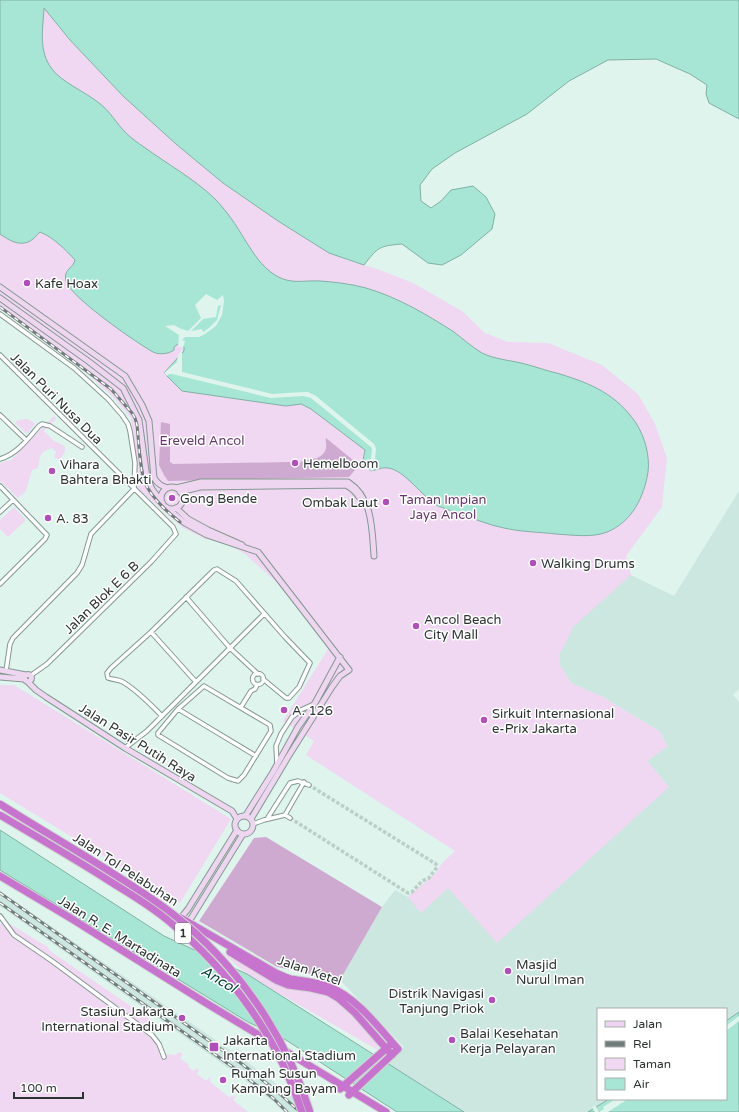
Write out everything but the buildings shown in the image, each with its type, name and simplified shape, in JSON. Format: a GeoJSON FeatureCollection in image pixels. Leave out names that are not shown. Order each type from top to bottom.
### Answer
{"type":"FeatureCollection","features":[{"type":"Feature","properties":{"kind":"highway"},"geometry":{"type":"LineString","coordinates":[[0,805],[180,920]]}},
{"type":"Feature","properties":{"kind":"highway","name":"Jalan Tol Pelabuhan"},"geometry":{"type":"LineString","coordinates":[[0,805],[148,895],[198,936],[228,966],[264,1014],[284,1048],[298,1079],[310,1112]]}},
{"type":"Feature","properties":{"kind":"highway"},"geometry":{"type":"LineString","coordinates":[[0,816],[110,882],[180,920]]}},
{"type":"Feature","properties":{"kind":"highway","name":"Jalan Tol Pelabuhan"},"geometry":{"type":"LineString","coordinates":[[0,816],[134,896],[170,922],[210,959],[242,996],[261,1024],[286,1070],[302,1112]]}},
{"type":"Feature","properties":{"kind":"highway","name":"Jalan R. E. Martadinata"},"geometry":{"type":"LineString","coordinates":[[0,876],[386,1112]]}},
{"type":"Feature","properties":{"kind":"highway","name":"Jalan Ketel"},"geometry":{"type":"LineString","coordinates":[[180,920],[276,980],[288,985],[328,992],[349,1003],[393,1043]]}},
{"type":"Feature","properties":{"kind":"highway","name":"Jalan Ketel"},"geometry":{"type":"LineString","coordinates":[[349,1003],[355,1013],[392,1055]]}},
{"type":"Feature","properties":{"kind":"highway"},"geometry":{"type":"LineString","coordinates":[[343,1086],[393,1043],[398,1049],[352,1092]]}},
{"type":"Feature","properties":{"kind":"highway","name":"Jalan R. E. Martadinata"},"geometry":{"type":"LineString","coordinates":[[352,1092],[377,1112]]}},
{"type":"Feature","properties":{"kind":"street"},"geometry":{"type":"LineString","coordinates":[[0,287],[125,376],[149,421],[154,478],[157,483],[168,488],[176,488],[201,482],[348,482],[360,492],[368,509],[371,521],[373,557],[365,509],[358,494],[346,485],[200,487],[180,492]]}},
{"type":"Feature","properties":{"kind":"street"},"geometry":{"type":"LineString","coordinates":[[0,298],[122,388],[139,420],[147,478],[152,489],[161,501],[185,523],[207,535],[258,552],[349,670],[340,676],[332,687],[294,748],[252,821],[251,831],[243,834],[187,925]]}},
{"type":"Feature","properties":{"kind":"street","name":"Jalan Puri Nusa Dua"},"geometry":{"type":"LineString","coordinates":[[0,314],[74,368],[108,399],[122,415],[130,431],[135,463],[134,489]]}},
{"type":"Feature","properties":{"kind":"street"},"geometry":{"type":"LineString","coordinates":[[77,354],[83,346]]}},
{"type":"Feature","properties":{"kind":"street","name":"Jalan Puri Nusa Dua"},"geometry":{"type":"LineString","coordinates":[[0,355],[173,527]]}},
{"type":"Feature","properties":{"kind":"street"},"geometry":{"type":"LineString","coordinates":[[0,415],[26,440]]}},
{"type":"Feature","properties":{"kind":"street"},"geometry":{"type":"LineString","coordinates":[[0,458],[11,454],[39,426],[44,424],[61,432],[82,447]]}},
{"type":"Feature","properties":{"kind":"street"},"geometry":{"type":"LineString","coordinates":[[0,486],[46,534],[45,539],[0,584]]}},
{"type":"Feature","properties":{"kind":"street"},"geometry":{"type":"LineString","coordinates":[[161,501],[162,493],[168,488]]}},
{"type":"Feature","properties":{"kind":"street"},"geometry":{"type":"LineString","coordinates":[[176,488],[183,498],[182,502],[176,508]]}},
{"type":"Feature","properties":{"kind":"street"},"geometry":{"type":"LineString","coordinates":[[6,671],[10,644],[13,638],[76,573],[82,565],[90,534],[134,489]]}},
{"type":"Feature","properties":{"kind":"street"},"geometry":{"type":"LineString","coordinates":[[0,512],[13,500]]}},
{"type":"Feature","properties":{"kind":"street"},"geometry":{"type":"LineString","coordinates":[[167,508],[176,508],[188,519],[208,530],[236,541],[248,548]]}},
{"type":"Feature","properties":{"kind":"street","name":"Jalan Blok E 6 B"},"geometry":{"type":"LineString","coordinates":[[27,678],[47,664],[151,562],[174,538],[176,534],[173,527]]}},
{"type":"Feature","properties":{"kind":"street"},"geometry":{"type":"LineString","coordinates":[[162,716],[136,691],[118,680],[108,678],[107,673],[151,632],[186,597],[212,571],[218,569],[236,581],[251,596],[264,614],[310,663],[310,665],[299,686],[290,697],[286,698],[230,648],[186,597]]}},
{"type":"Feature","properties":{"kind":"street"},"geometry":{"type":"LineString","coordinates":[[125,748],[162,716],[264,614]]}},
{"type":"Feature","properties":{"kind":"street"},"geometry":{"type":"LineString","coordinates":[[151,632],[196,682]]}},
{"type":"Feature","properties":{"kind":"street"},"geometry":{"type":"LineString","coordinates":[[246,816],[277,766],[298,727],[315,704],[340,657]]}},
{"type":"Feature","properties":{"kind":"street","name":"Jalan Pasir Putih Raya"},"geometry":{"type":"LineString","coordinates":[[0,670],[27,678],[46,697],[125,748],[232,811],[237,819]]}},
{"type":"Feature","properties":{"kind":"street"},"geometry":{"type":"LineString","coordinates":[[251,691],[250,686],[254,675],[258,674]]}},
{"type":"Feature","properties":{"kind":"street"},"geometry":{"type":"LineString","coordinates":[[0,678],[27,678]]}},
{"type":"Feature","properties":{"kind":"street"},"geometry":{"type":"LineString","coordinates":[[241,707],[251,691],[255,689],[257,685],[261,684],[263,679]]}},
{"type":"Feature","properties":{"kind":"street"},"geometry":{"type":"LineString","coordinates":[[253,681],[257,685]]}},
{"type":"Feature","properties":{"kind":"street"},"geometry":{"type":"LineString","coordinates":[[326,683],[332,687]]}},
{"type":"Feature","properties":{"kind":"street"},"geometry":{"type":"LineString","coordinates":[[204,686],[270,725],[272,731],[241,780],[234,781],[159,736],[158,733],[178,709],[204,686]]}},
{"type":"Feature","properties":{"kind":"street"},"geometry":{"type":"LineString","coordinates":[[277,766],[276,746],[281,734],[292,717],[301,710],[315,704]]}},
{"type":"Feature","properties":{"kind":"street"},"geometry":{"type":"LineString","coordinates":[[178,709],[256,756]]}},
{"type":"Feature","properties":{"kind":"street"},"geometry":{"type":"LineString","coordinates":[[267,819],[290,783],[298,780],[309,785]]}},
{"type":"Feature","properties":{"kind":"street"},"geometry":{"type":"LineString","coordinates":[[285,815],[304,782]]}},
{"type":"Feature","properties":{"kind":"street"},"geometry":{"type":"LineString","coordinates":[[243,834],[237,830],[235,824],[237,819],[241,816],[246,816],[252,821],[285,815],[290,818]]}},
{"type":"Feature","properties":{"kind":"street"},"geometry":{"type":"LineString","coordinates":[[180,920],[237,830]]}},
{"type":"Feature","properties":{"kind":"street"},"geometry":{"type":"LineString","coordinates":[[0,916],[14,935],[52,961],[152,1035],[159,1044],[164,1057]]}},
{"type":"Feature","properties":{"kind":"shaded area"},"geometry":{"type":"Polygon","coordinates":[[[161,422],[170,424],[170,462],[173,464],[291,462],[294,464],[321,456],[326,448],[326,438],[359,465],[349,477],[168,481],[159,465],[161,422]]]}},
{"type":"Feature","properties":{"kind":"shaded area"},"geometry":{"type":"Polygon","coordinates":[[[739,491],[739,689],[733,695],[739,702],[739,1012],[727,1020],[727,1008],[597,1008],[597,1100],[607,1100],[588,1112],[464,1112],[386,1063],[404,1047],[340,980],[382,907],[395,890],[408,897],[435,874],[662,792],[669,787],[647,761],[668,746],[659,731],[603,697],[571,683],[560,665],[559,655],[317,576],[626,556],[631,575],[674,596],[739,491]]]}},
{"type":"Feature","properties":{"kind":"shaded area"},"geometry":{"type":"Polygon","coordinates":[[[266,837],[382,907],[340,980],[277,967],[199,921],[254,838],[266,837]]]}},
{"type":"Feature","properties":{"kind":"shaded area"},"geometry":{"type":"Polygon","coordinates":[[[0,891],[246,1061],[286,1091],[307,1112],[284,1112],[275,1103],[238,1075],[0,906],[0,891]]]}},
{"type":"Feature","properties":{"kind":"green space","name":"Taman Impian Jaya Ancol"},"geometry":{"type":"Polygon","coordinates":[[[0,0],[44,7],[70,40],[123,96],[176,144],[223,183],[278,221],[316,245],[339,257],[380,270],[413,283],[462,311],[485,333],[508,342],[548,343],[602,365],[638,394],[655,424],[667,458],[662,507],[626,556],[631,575],[572,628],[569,637],[559,655],[560,665],[571,683],[603,697],[659,731],[668,746],[647,761],[669,787],[497,943],[448,888],[421,913],[408,897],[435,874],[442,863],[455,851],[306,755],[314,741],[283,721],[330,646],[275,581],[245,554],[224,542],[205,539],[183,528],[138,489],[131,418],[112,396],[74,362],[0,309],[0,0]]]}},
{"type":"Feature","properties":{"kind":"green space"},"geometry":{"type":"Polygon","coordinates":[[[54,416],[56,419],[44,431],[54,441],[65,446],[65,451],[61,459],[54,458],[56,452],[52,448],[42,453],[38,468],[32,470],[26,491],[18,498],[0,481],[0,463],[11,460],[54,416]]]}},
{"type":"Feature","properties":{"kind":"green space"},"geometry":{"type":"Polygon","coordinates":[[[27,419],[35,424],[27,434],[15,423],[18,420],[27,419]]]}},
{"type":"Feature","properties":{"kind":"green space"},"geometry":{"type":"Polygon","coordinates":[[[14,507],[26,520],[8,537],[0,529],[0,520],[14,507]]]}},
{"type":"Feature","properties":{"kind":"green space"},"geometry":{"type":"Polygon","coordinates":[[[0,685],[14,685],[231,819],[180,903],[0,793],[0,685]]]}},
{"type":"Feature","properties":{"kind":"green space"},"geometry":{"type":"Polygon","coordinates":[[[3,922],[12,934],[123,1016],[153,1040],[166,1054],[176,1055],[179,1052],[183,1054],[180,1058],[189,1065],[188,1067],[194,1071],[197,1068],[199,1070],[197,1074],[206,1081],[210,1077],[211,1078],[209,1081],[230,1098],[234,1095],[236,1096],[233,1100],[248,1112],[0,1112],[0,925],[3,922]]]}},
{"type":"Feature","properties":{"kind":"green space"},"geometry":{"type":"Polygon","coordinates":[[[8,923],[48,947],[50,951],[157,1024],[151,1033],[126,1014],[120,1007],[112,1003],[56,963],[55,960],[44,952],[41,953],[14,935],[8,923]]]}},
{"type":"Feature","properties":{"kind":"green space"},"geometry":{"type":"Polygon","coordinates":[[[221,952],[280,986],[311,991],[328,996],[349,1012],[377,1042],[378,1050],[261,983],[247,974],[221,952]]]}},
{"type":"Feature","properties":{"kind":"water"},"geometry":{"type":"Polygon","coordinates":[[[0,0],[739,0],[739,119],[709,103],[706,94],[707,85],[690,74],[656,59],[608,60],[569,81],[527,114],[455,153],[432,169],[420,185],[421,201],[431,208],[441,201],[451,190],[473,186],[486,197],[495,214],[492,229],[461,255],[442,265],[428,263],[402,244],[380,248],[364,265],[329,253],[278,221],[223,183],[176,144],[123,96],[70,40],[44,8],[42,40],[45,55],[52,69],[61,78],[103,106],[132,139],[189,178],[214,198],[231,218],[258,259],[275,275],[292,281],[320,281],[349,284],[378,292],[400,301],[433,319],[454,332],[482,353],[560,374],[593,386],[612,397],[628,413],[639,428],[646,447],[648,460],[648,472],[643,491],[630,515],[616,528],[601,534],[588,536],[523,531],[482,522],[438,506],[401,474],[394,470],[384,468],[371,471],[364,464],[365,450],[311,409],[301,404],[286,406],[182,391],[164,373],[184,351],[184,347],[178,344],[174,347],[174,350],[167,353],[155,353],[119,330],[91,308],[79,298],[66,281],[65,277],[67,271],[75,260],[50,237],[40,232],[29,242],[20,243],[12,241],[0,234],[0,0]]]}},
{"type":"Feature","properties":{"kind":"water","name":"Ancol"},"geometry":{"type":"Polygon","coordinates":[[[0,830],[164,936],[247,974],[464,1112],[397,1112],[286,1040],[248,1022],[0,870],[0,830]]]}},
{"type":"Feature","properties":{"kind":"water"},"geometry":{"type":"Polygon","coordinates":[[[739,1012],[739,1112],[588,1112],[607,1100],[727,1100],[727,1020],[739,1012]]]}},
{"type":"Feature","properties":{"kind":"pier"},"geometry":{"type":"Polygon","coordinates":[[[206,294],[217,300],[223,295],[224,301],[222,315],[216,326],[199,337],[185,337],[182,340],[185,341],[183,348],[178,346],[179,335],[165,326],[174,325],[188,331],[201,318],[195,305],[206,294]],[[221,305],[218,306],[216,317],[203,319],[191,331],[202,329],[203,332],[217,320],[221,305]]]}},
{"type":"Feature","properties":{"kind":"pier"},"geometry":{"type":"Polygon","coordinates":[[[182,350],[182,372],[272,394],[308,392],[316,396],[374,444],[376,449],[374,470],[370,470],[371,447],[311,398],[303,396],[271,398],[172,374],[167,376],[164,373],[177,362],[178,355],[182,350]]]}},
{"type":"Feature","properties":{"kind":"pier"},"geometry":{"type":"Polygon","coordinates":[[[739,1016],[739,1021],[727,1030],[727,1025],[739,1016]]]}},
{"type":"Feature","properties":{"kind":"pier"},"geometry":{"type":"Polygon","coordinates":[[[614,1100],[626,1100],[608,1112],[599,1112],[604,1109],[603,1107],[614,1100]]]}},
{"type":"Feature","properties":{"kind":"pier"},"geometry":{"type":"Polygon","coordinates":[[[595,1105],[599,1112],[595,1112],[592,1107],[595,1105]]]}},
{"type":"Feature","properties":{"kind":"tunnel"},"geometry":{"type":"LineString","coordinates":[[290,818],[408,893],[412,892],[422,881],[429,878],[437,867],[436,864],[309,785]]}},
{"type":"Feature","properties":{"kind":"railway"},"geometry":{"type":"LineString","coordinates":[[0,307],[111,389],[132,413],[137,425],[139,453],[144,480],[150,492],[159,503],[180,522]]}},
{"type":"Feature","properties":{"kind":"railway"},"geometry":{"type":"LineString","coordinates":[[0,893],[242,1064],[279,1093],[300,1112]]}},
{"type":"Feature","properties":{"kind":"railway"},"geometry":{"type":"LineString","coordinates":[[0,903],[237,1070],[273,1098],[287,1112]]}},
{"type":"Feature","properties":{"kind":"place","name":"Kafe Hoax"},"geometry":{"type":"Point","coordinates":[27,283]}},
{"type":"Feature","properties":{"kind":"place","name":"Hemelboom"},"geometry":{"type":"Point","coordinates":[295,463]}},
{"type":"Feature","properties":{"kind":"place","name":"Vihara Bahtera Bhakti"},"geometry":{"type":"Point","coordinates":[52,471]}},
{"type":"Feature","properties":{"kind":"place","name":"Gong Bende"},"geometry":{"type":"Point","coordinates":[172,498]}},
{"type":"Feature","properties":{"kind":"place","name":"Ombak Laut"},"geometry":{"type":"Point","coordinates":[386,502]}},
{"type":"Feature","properties":{"kind":"place","name":"A. 83"},"geometry":{"type":"Point","coordinates":[48,518]}},
{"type":"Feature","properties":{"kind":"place","name":"Walking Drums"},"geometry":{"type":"Point","coordinates":[533,563]}},
{"type":"Feature","properties":{"kind":"place","name":"Ancol Beach City Mall"},"geometry":{"type":"Point","coordinates":[416,626]}},
{"type":"Feature","properties":{"kind":"place","name":"A. 126"},"geometry":{"type":"Point","coordinates":[284,710]}},
{"type":"Feature","properties":{"kind":"place","name":"Sirkuit Internasional e-Prix Jakarta"},"geometry":{"type":"Point","coordinates":[484,720]}},
{"type":"Feature","properties":{"kind":"place","name":"Masjid Nurul Iman"},"geometry":{"type":"Point","coordinates":[508,971]}},
{"type":"Feature","properties":{"kind":"place","name":"Distrik Navigasi Tanjung Priok"},"geometry":{"type":"Point","coordinates":[492,1000]}},
{"type":"Feature","properties":{"kind":"place","name":"Stasiun Jakarta International Stadium"},"geometry":{"type":"Point","coordinates":[182,1018]}},
{"type":"Feature","properties":{"kind":"place","name":"Balai Kesehatan Kerja Pelayaran"},"geometry":{"type":"Point","coordinates":[452,1040]}},
{"type":"Feature","properties":{"kind":"place","name":"Jakarta International Stadium"},"geometry":{"type":"Point","coordinates":[214,1047]}},
{"type":"Feature","properties":{"kind":"place","name":"Rumah Susun Kampung Bayam"},"geometry":{"type":"Point","coordinates":[223,1080]}},
{"type":"Feature","properties":{"kind":"park label","name":"Ereveld Ancol"},"geometry":{"type":"Point","coordinates":[202,440]}}]}
